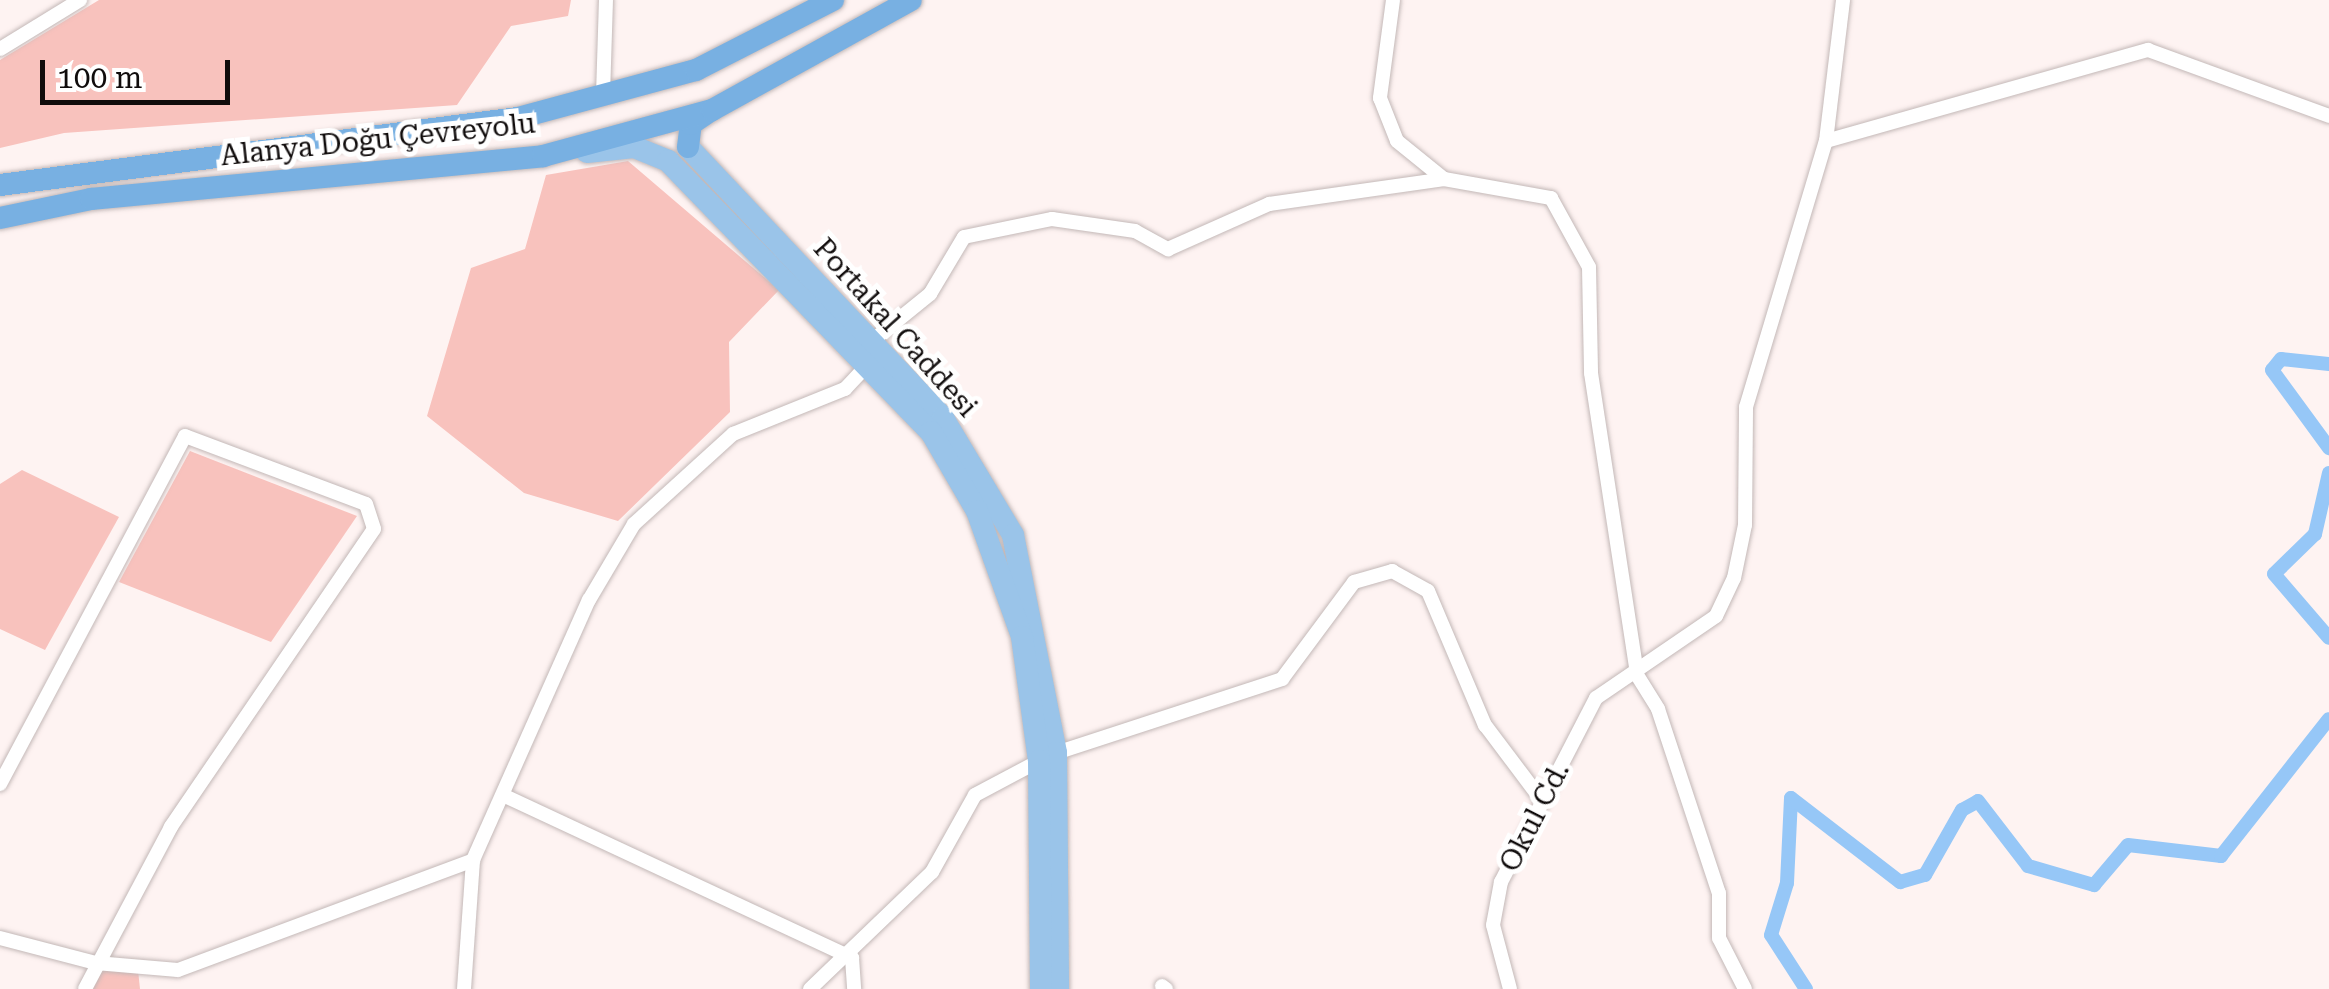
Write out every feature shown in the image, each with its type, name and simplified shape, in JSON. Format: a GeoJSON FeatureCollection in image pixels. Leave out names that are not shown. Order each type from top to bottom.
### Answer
{"type":"FeatureCollection","features":[{"type":"Feature","properties":{"kind":"highway","name":"Alanya Doğu Çevreyolu"},"geometry":{"type":"LineString","coordinates":[[0,185],[88,167],[407,137],[604,95],[696,70],[832,0]]}},
{"type":"Feature","properties":{"kind":"highway","name":"Alanya Doğu Çevreyolu"},"geometry":{"type":"LineString","coordinates":[[0,218],[92,199],[543,156],[712,110],[911,0]]}},
{"type":"Feature","properties":{"kind":"highway"},"geometry":{"type":"LineString","coordinates":[[678,154],[691,124],[712,110]]}},
{"type":"Feature","properties":{"kind":"main road"},"geometry":{"type":"LineString","coordinates":[[543,156],[634,147],[678,154]]}},
{"type":"Feature","properties":{"kind":"main road","name":"Portakal Caddesi"},"geometry":{"type":"LineString","coordinates":[[678,154],[870,352],[943,418],[1013,535],[1047,757],[1058,989]]}},
{"type":"Feature","properties":{"kind":"main road","name":"Portakal Caddesi"},"geometry":{"type":"LineString","coordinates":[[1041,989],[1047,757]]}},
{"type":"Feature","properties":{"kind":"street"},"geometry":{"type":"LineString","coordinates":[[0,49],[80,0]]}},
{"type":"Feature","properties":{"kind":"street"},"geometry":{"type":"LineString","coordinates":[[604,95],[606,0]]}},
{"type":"Feature","properties":{"kind":"street"},"geometry":{"type":"LineString","coordinates":[[1393,0],[1380,98],[1397,140],[1444,179]]}},
{"type":"Feature","properties":{"kind":"street","name":"Okul Cd."},"geometry":{"type":"LineString","coordinates":[[1510,989],[1493,925],[1498,896],[1596,698],[1636,675],[1716,616],[1734,578],[1745,525],[1746,407],[1826,141],[1843,0]]}},
{"type":"Feature","properties":{"kind":"street"},"geometry":{"type":"LineString","coordinates":[[1826,141],[2148,50],[2329,116]]}},
{"type":"Feature","properties":{"kind":"street"},"geometry":{"type":"LineString","coordinates":[[464,989],[472,860],[507,796],[589,600],[634,524],[733,434],[845,389],[870,352],[930,294],[964,237],[1052,220],[1135,231],[1168,249],[1269,204],[1444,179],[1551,198],[1589,267],[1590,373],[1636,675],[1658,710],[1719,893],[1718,938],[1740,987]]}},
{"type":"Feature","properties":{"kind":"street"},"geometry":{"type":"LineString","coordinates":[[0,784],[184,436],[366,504],[374,529],[171,827],[85,989]]}},
{"type":"Feature","properties":{"kind":"street"},"geometry":{"type":"LineString","coordinates":[[810,989],[852,958],[932,872],[975,796],[1047,757],[1282,679],[1354,582],[1392,571],[1428,591],[1485,725],[1543,802]]}},
{"type":"Feature","properties":{"kind":"street"},"geometry":{"type":"LineString","coordinates":[[507,796],[852,958]]}},
{"type":"Feature","properties":{"kind":"street"},"geometry":{"type":"LineString","coordinates":[[0,938],[96,963],[178,970],[472,860]]}},
{"type":"Feature","properties":{"kind":"street"},"geometry":{"type":"LineString","coordinates":[[852,958],[854,989]]}},
{"type":"Feature","properties":{"kind":"shaded area"},"geometry":{"type":"Polygon","coordinates":[[[99,0],[571,0],[568,16],[511,26],[457,105],[64,133],[0,148],[0,60],[99,0]]]}},
{"type":"Feature","properties":{"kind":"shaded area"},"geometry":{"type":"Polygon","coordinates":[[[628,161],[779,290],[729,342],[730,412],[618,521],[524,493],[427,416],[471,268],[525,249],[546,175],[628,161]]]}},
{"type":"Feature","properties":{"kind":"shaded area"},"geometry":{"type":"Polygon","coordinates":[[[190,451],[357,516],[271,642],[119,582],[190,451]]]}},
{"type":"Feature","properties":{"kind":"shaded area"},"geometry":{"type":"Polygon","coordinates":[[[22,470],[119,517],[45,650],[0,629],[0,484],[22,470]]]}},
{"type":"Feature","properties":{"kind":"shaded area"},"geometry":{"type":"Polygon","coordinates":[[[98,967],[138,970],[140,989],[89,989],[98,967]]]}},
{"type":"Feature","properties":{"kind":"waterway"},"geometry":{"type":"LineString","coordinates":[[2329,364],[2281,359],[2272,370],[2329,448]]}},
{"type":"Feature","properties":{"kind":"waterway"},"geometry":{"type":"LineString","coordinates":[[2329,473],[2315,534],[2274,574],[2329,638]]}},
{"type":"Feature","properties":{"kind":"waterway"},"geometry":{"type":"LineString","coordinates":[[1806,989],[1771,935],[1787,883],[1791,798],[1900,882],[1925,875],[1962,810],[1978,801],[2028,866],[2094,885],[2128,845],[2221,856],[2329,719]]}}]}
